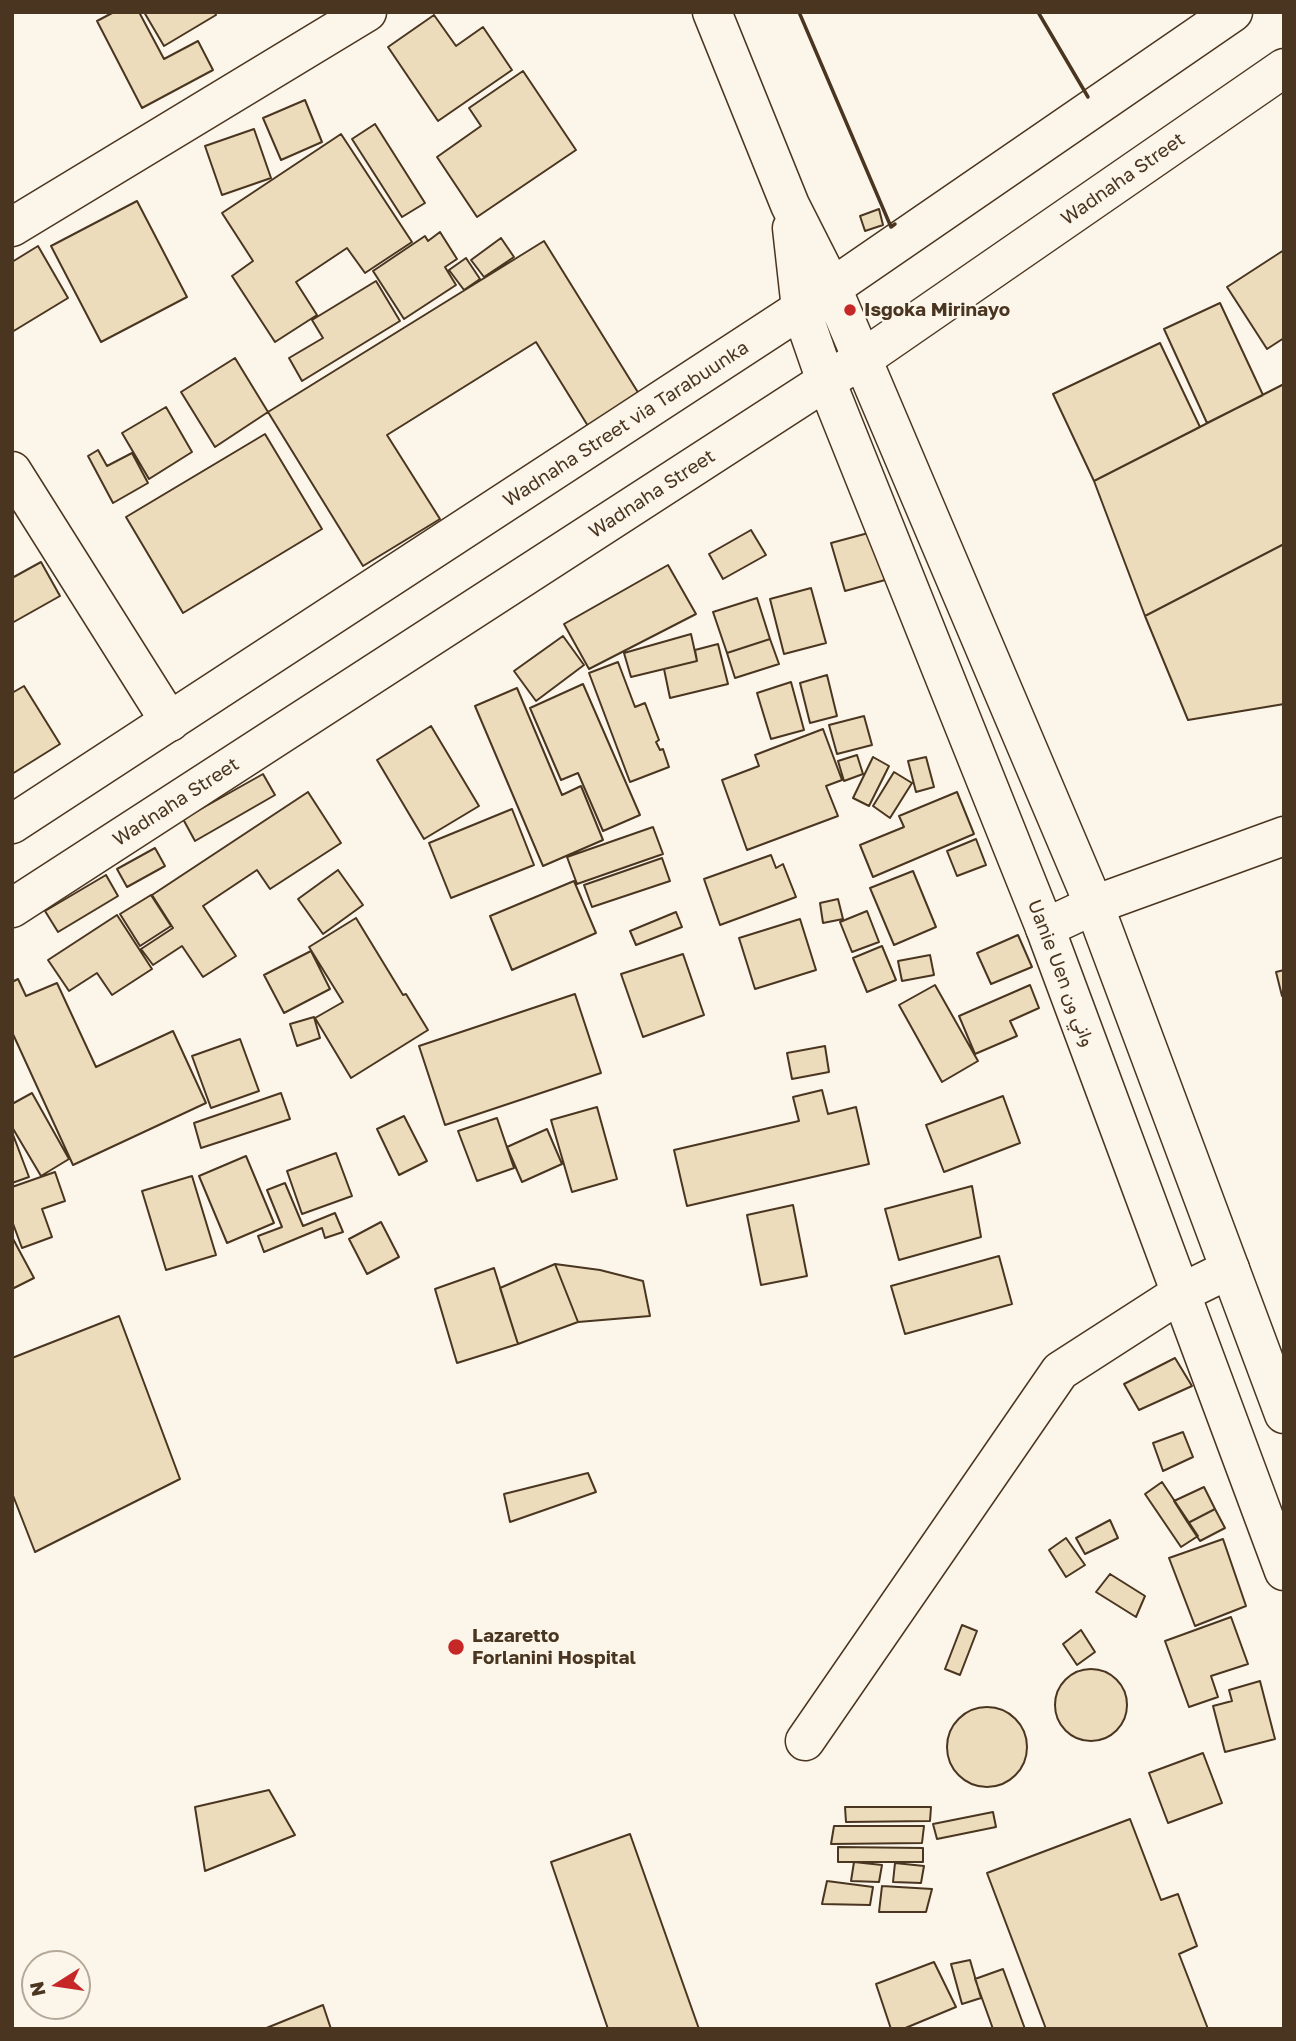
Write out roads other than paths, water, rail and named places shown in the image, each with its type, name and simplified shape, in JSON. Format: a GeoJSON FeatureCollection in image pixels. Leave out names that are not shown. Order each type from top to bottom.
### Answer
{"type":"FeatureCollection","features":[{"type":"Feature","properties":{"kind":"street"},"geometry":{"type":"LineString","coordinates":[[12,227],[367,12]]}},
{"type":"Feature","properties":{"kind":"street"},"geometry":{"type":"LineString","coordinates":[[712,12],[790,205],[832,288],[1094,905],[1284,1414]]}},
{"type":"Feature","properties":{"kind":"street","name":"Wadnaha Street via Tarabuunka"},"geometry":{"type":"LineString","coordinates":[[12,824],[801,309],[1233,12]]}},
{"type":"Feature","properties":{"kind":"street","name":"Wadnaha Street"},"geometry":{"type":"LineString","coordinates":[[12,908],[861,360],[1284,68]]}},
{"type":"Feature","properties":{"kind":"street","name":"Uanie Uen واني ون"},"geometry":{"type":"LineString","coordinates":[[790,205],[801,309],[826,381],[1045,928],[1284,1571]]}},
{"type":"Feature","properties":{"kind":"street"},"geometry":{"type":"LineString","coordinates":[[12,471],[170,722]]}},
{"type":"Feature","properties":{"kind":"street"},"geometry":{"type":"LineString","coordinates":[[1045,928],[1094,905],[1284,836]]}},
{"type":"Feature","properties":{"kind":"street"},"geometry":{"type":"LineString","coordinates":[[805,1741],[1059,1371],[1181,1293],[1230,1269]]}},
{"type":"Feature","properties":{"kind":"place","name":"Isgoka Mirinayo"},"geometry":{"type":"Point","coordinates":[850,310]}},
{"type":"Feature","properties":{"kind":"place","name":"Lazaretto Forlanini Hospital"},"geometry":{"type":"Point","coordinates":[456,1647]}}]}
